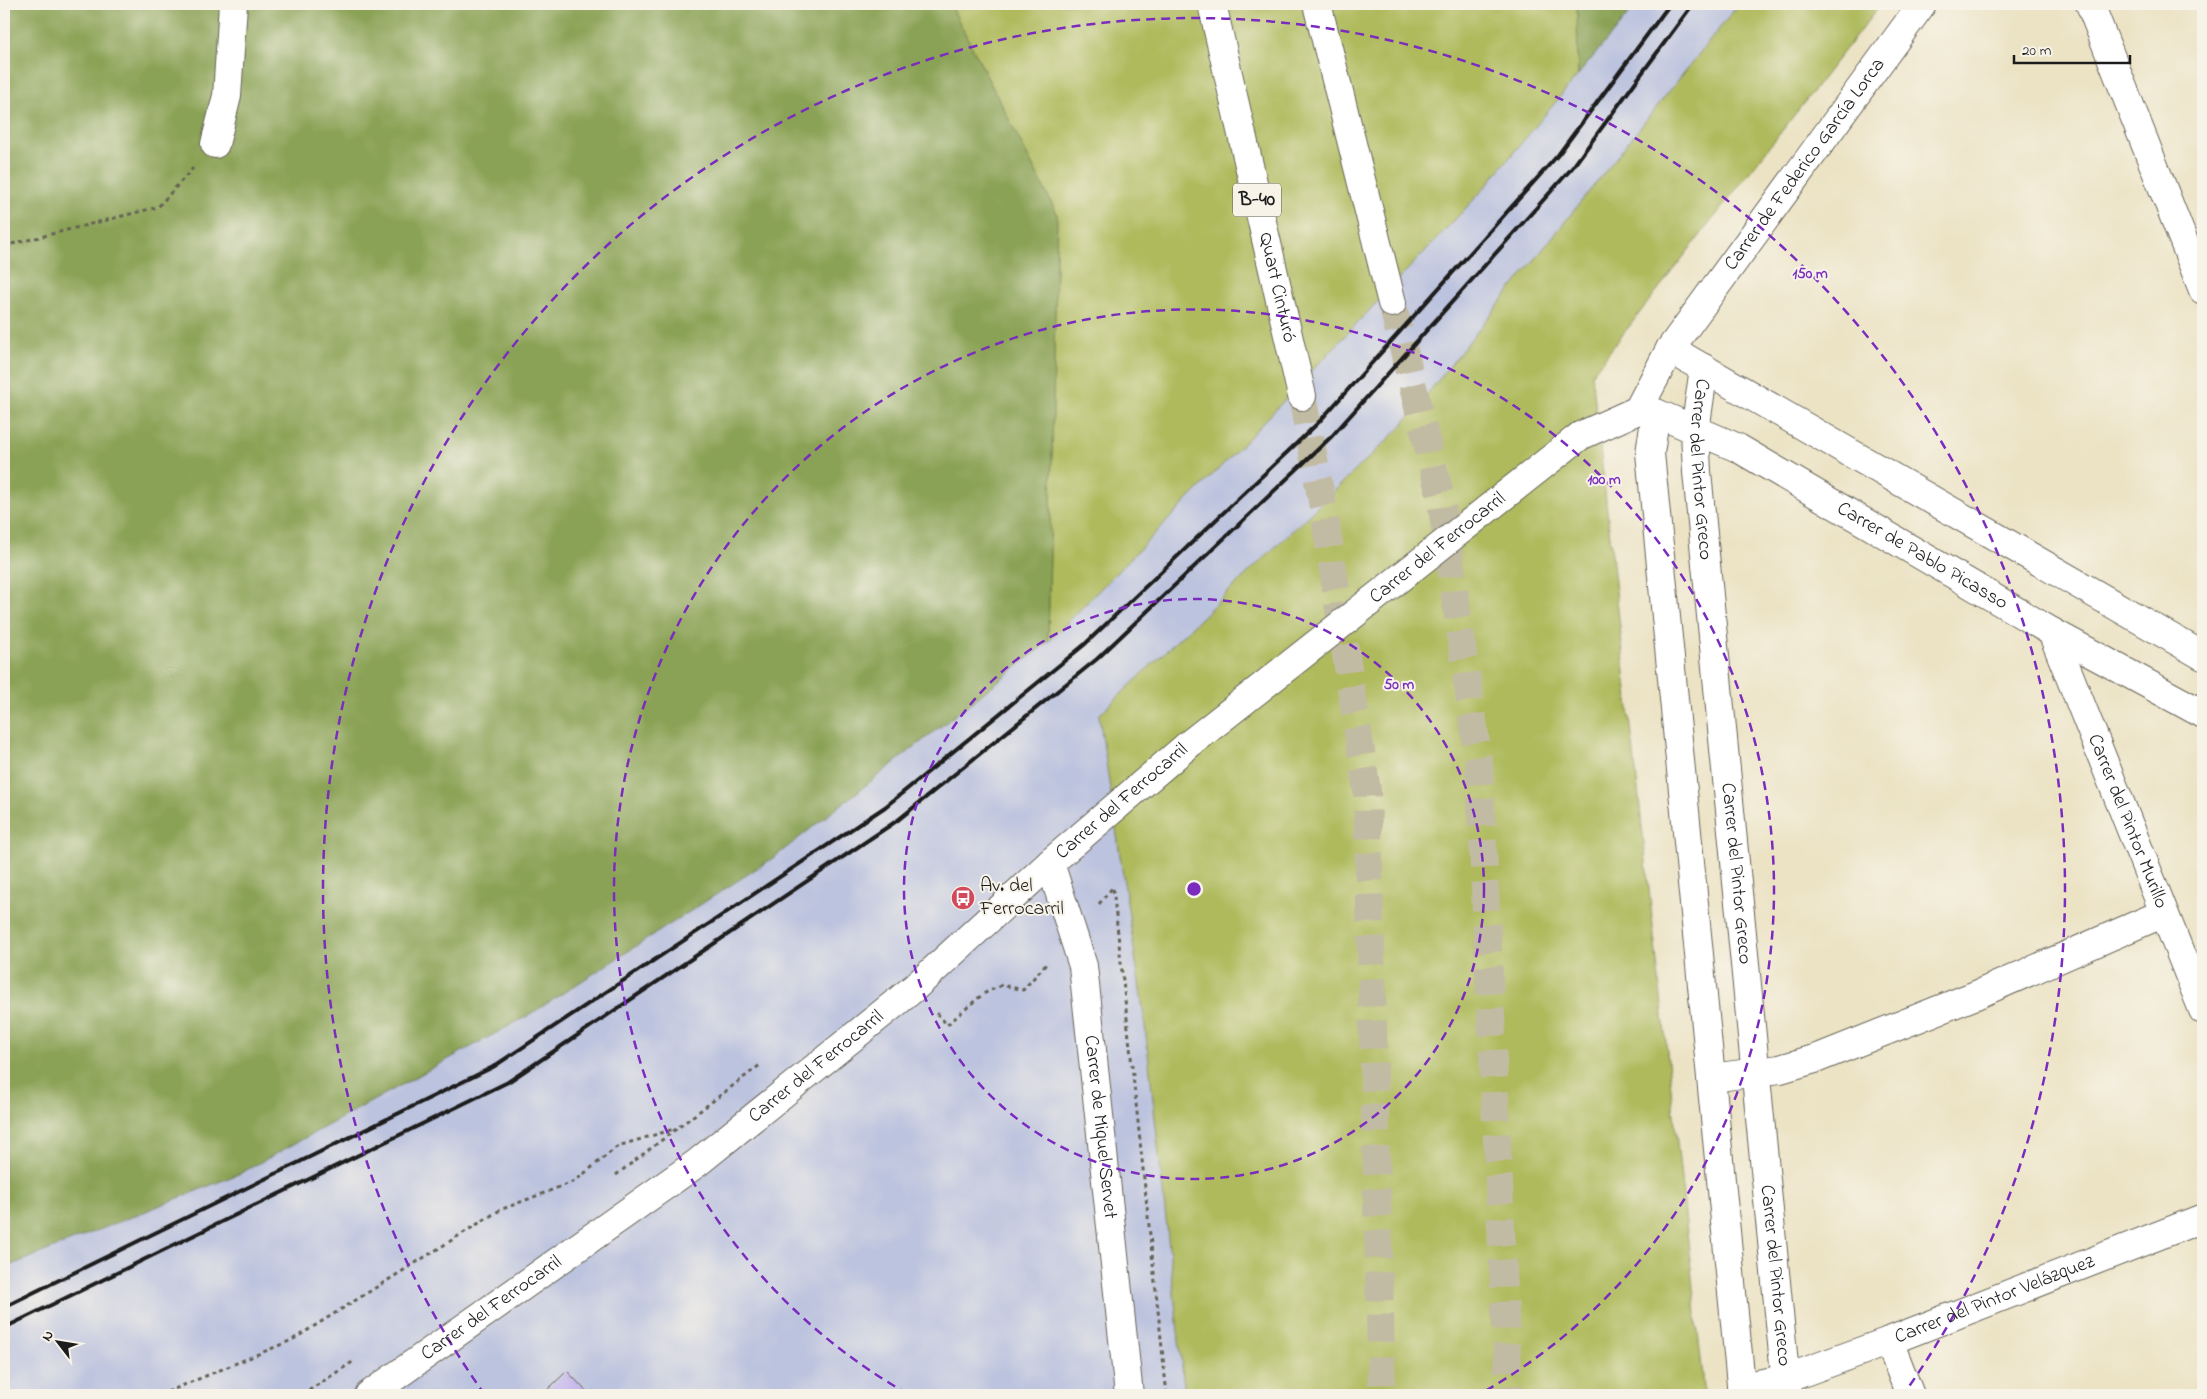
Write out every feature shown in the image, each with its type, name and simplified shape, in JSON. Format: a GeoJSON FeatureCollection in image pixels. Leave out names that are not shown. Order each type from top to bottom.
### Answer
{"type":"FeatureCollection","features":[{"type":"Feature","properties":{"kind":"main road"},"geometry":{"type":"LineString","coordinates":[[215,144],[227,96],[233,4]]}},
{"type":"Feature","properties":{"kind":"main road","name":"Quart Cinturó"},"geometry":{"type":"LineString","coordinates":[[1212,4],[1302,396]]}},
{"type":"Feature","properties":{"kind":"main road"},"geometry":{"type":"LineString","coordinates":[[1316,4],[1392,303]]}},
{"type":"Feature","properties":{"kind":"main road","name":"Carrer de Federico García Lorca"},"geometry":{"type":"LineString","coordinates":[[1670,349],[1922,4]]}},
{"type":"Feature","properties":{"kind":"main road"},"geometry":{"type":"LineString","coordinates":[[2090,4],[2203,290]]}},
{"type":"Feature","properties":{"kind":"main road"},"geometry":{"type":"LineString","coordinates":[[1647,412],[1670,349],[2203,656]]}},
{"type":"Feature","properties":{"kind":"main road","name":"Carrer del Pintor Greco"},"geometry":{"type":"LineString","coordinates":[[1647,412],[1742,1391],[1786,1387],[1698,482],[1695,431],[1704,368]]}},
{"type":"Feature","properties":{"kind":"main road","name":"Carrer de Pablo Picasso"},"geometry":{"type":"LineString","coordinates":[[1647,412],[1738,448],[2052,632],[2203,714]]}},
{"type":"Feature","properties":{"kind":"main road","name":"Carrer del Ferrocarril"},"geometry":{"type":"LineString","coordinates":[[369,1395],[698,1163],[914,988],[1113,807],[1188,745],[1580,436],[1647,412]]}},
{"type":"Feature","properties":{"kind":"main road","name":"Carrer del Pintor Murillo"},"geometry":{"type":"LineString","coordinates":[[2052,632],[2203,1010]]}},
{"type":"Feature","properties":{"kind":"main road","name":"Carrer de Miquel Servet"},"geometry":{"type":"LineString","coordinates":[[1050,863],[1084,966],[1129,1395]]}},
{"type":"Feature","properties":{"kind":"main road"},"geometry":{"type":"LineString","coordinates":[[1711,1078],[1780,1069],[1818,1058],[1976,995],[2164,913]]}},
{"type":"Feature","properties":{"kind":"main road","name":"Carrer del Pintor Velázquez"},"geometry":{"type":"LineString","coordinates":[[1786,1387],[1889,1341],[2203,1218]]}},
{"type":"Feature","properties":{"kind":"main road"},"geometry":{"type":"LineString","coordinates":[[1889,1341],[1910,1395]]}},
{"type":"Feature","properties":{"kind":"path"},"geometry":{"type":"LineString","coordinates":[[4,246],[158,207],[215,144]]}},
{"type":"Feature","properties":{"kind":"path"},"geometry":{"type":"LineString","coordinates":[[914,988],[947,1025],[983,994],[1002,985],[1023,990],[1113,887],[1166,1395]]}},
{"type":"Feature","properties":{"kind":"path"},"geometry":{"type":"LineString","coordinates":[[609,1181],[762,1064]]}},
{"type":"Feature","properties":{"kind":"path"},"geometry":{"type":"LineString","coordinates":[[160,1395],[292,1340],[500,1210],[574,1181],[618,1146],[677,1128]]}},
{"type":"Feature","properties":{"kind":"path"},"geometry":{"type":"LineString","coordinates":[[302,1395],[360,1356]]}},
{"type":"Feature","properties":{"kind":"shaded area"},"geometry":{"type":"Polygon","coordinates":[[[1637,4],[1739,4],[1400,428],[1099,715],[1144,1016],[1185,1395],[4,1395],[4,1268],[241,1173],[529,1015],[776,856],[1048,642],[1241,446],[1481,192],[1637,4]]]}},
{"type":"Feature","properties":{"kind":"green space"},"geometry":{"type":"Polygon","coordinates":[[[4,4],[950,4],[1057,214],[1048,642],[776,856],[529,1015],[241,1173],[4,1268],[4,4]]]}},
{"type":"Feature","properties":{"kind":"green space"},"geometry":{"type":"Polygon","coordinates":[[[950,4],[1577,4],[1578,75],[1481,192],[1241,446],[1048,642],[1057,214],[950,4]]]}},
{"type":"Feature","properties":{"kind":"green space"},"geometry":{"type":"Polygon","coordinates":[[[1577,4],[1637,4],[1578,75],[1577,22],[1577,4]]]}},
{"type":"Feature","properties":{"kind":"green space"},"geometry":{"type":"Polygon","coordinates":[[[1739,4],[1881,4],[1592,374],[1705,1395],[1185,1395],[1144,1016],[1099,715],[1400,428],[1739,4]]]}},
{"type":"Feature","properties":{"kind":"building"},"geometry":{"type":"Polygon","coordinates":[[[567,1371],[590,1395],[542,1395],[567,1371]]]}},
{"type":"Feature","properties":{"kind":"tunnel"},"geometry":{"type":"LineString","coordinates":[[1392,303],[1441,499],[1479,763],[1509,1395]]}},
{"type":"Feature","properties":{"kind":"tunnel"},"geometry":{"type":"LineString","coordinates":[[1302,396],[1324,512],[1367,791],[1382,1395]]}},
{"type":"Feature","properties":{"kind":"railway"},"geometry":{"type":"LineString","coordinates":[[4,1307],[493,1067],[885,807],[1084,645],[1319,422],[1558,155],[1670,4]]}},
{"type":"Feature","properties":{"kind":"railway"},"geometry":{"type":"LineString","coordinates":[[4,1328],[508,1082],[898,820],[1097,659],[1332,436],[1572,168],[1693,4]]}},
{"type":"Feature","properties":{"kind":"place","name":"Av. del Ferrocarril"},"geometry":{"type":"Point","coordinates":[963,898]}}]}
